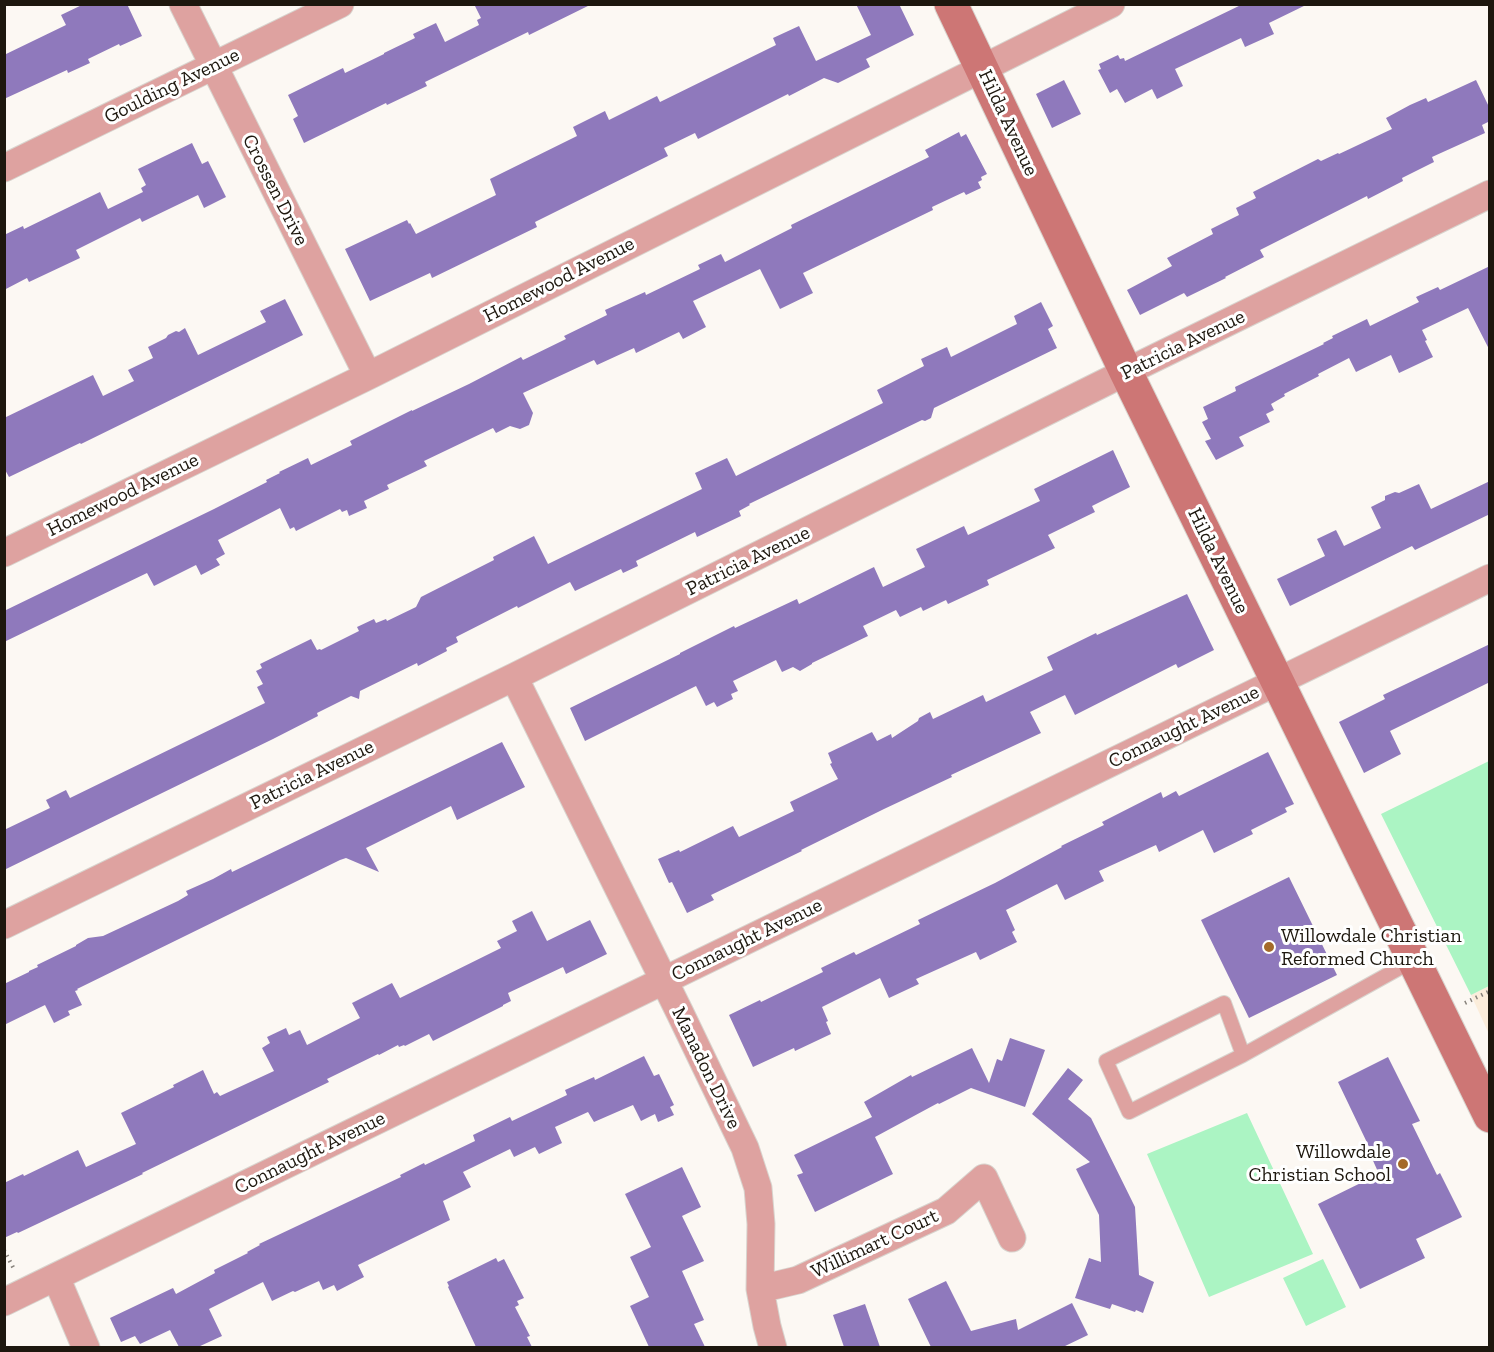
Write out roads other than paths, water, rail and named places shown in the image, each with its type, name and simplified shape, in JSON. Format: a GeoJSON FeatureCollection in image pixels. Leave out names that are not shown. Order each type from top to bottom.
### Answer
{"type":"FeatureCollection","features":[{"type":"Feature","properties":{"kind":"street","name":"Crossen Drive"},"geometry":{"type":"LineString","coordinates":[[183,4],[368,376]]}},
{"type":"Feature","properties":{"kind":"street","name":"Goulding Avenue"},"geometry":{"type":"LineString","coordinates":[[4,168],[340,4]]}},
{"type":"Feature","properties":{"kind":"street","name":"Hilda Avenue"},"geometry":{"type":"LineString","coordinates":[[951,4],[1126,372],[1490,1116]]}},
{"type":"Feature","properties":{"kind":"street","name":"Homewood Avenue"},"geometry":{"type":"LineString","coordinates":[[4,553],[368,376],[1111,4]]}},
{"type":"Feature","properties":{"kind":"street","name":"Patricia Avenue"},"geometry":{"type":"LineString","coordinates":[[4,925],[514,677],[1126,372],[1490,194]]}},
{"type":"Feature","properties":{"kind":"street","name":"Connaught Avenue"},"geometry":{"type":"LineString","coordinates":[[4,1302],[1490,578]]}},
{"type":"Feature","properties":{"kind":"street","name":"Manadon Drive"},"geometry":{"type":"LineString","coordinates":[[514,677],[737,1131],[752,1167],[758,1188],[761,1224],[760,1289],[773,1347]]}},
{"type":"Feature","properties":{"kind":"street","name":"Willimart Court"},"geometry":{"type":"LineString","coordinates":[[760,1289],[798,1280],[946,1211],[984,1178],[1012,1238]]}},
{"type":"Feature","properties":{"kind":"street"},"geometry":{"type":"LineString","coordinates":[[56,1277],[86,1347]]}},
{"type":"Feature","properties":{"kind":"lane"},"geometry":{"type":"LineString","coordinates":[[1243,1055],[1224,1003],[1106,1061],[1129,1112],[1243,1055],[1414,960]]}},
{"type":"Feature","properties":{"kind":"place","name":"Willowdale Christian Reformed Church"},"geometry":{"type":"Point","coordinates":[1269,947]}},
{"type":"Feature","properties":{"kind":"place","name":"Willowdale Christian School"},"geometry":{"type":"Point","coordinates":[1403,1164]}}]}
